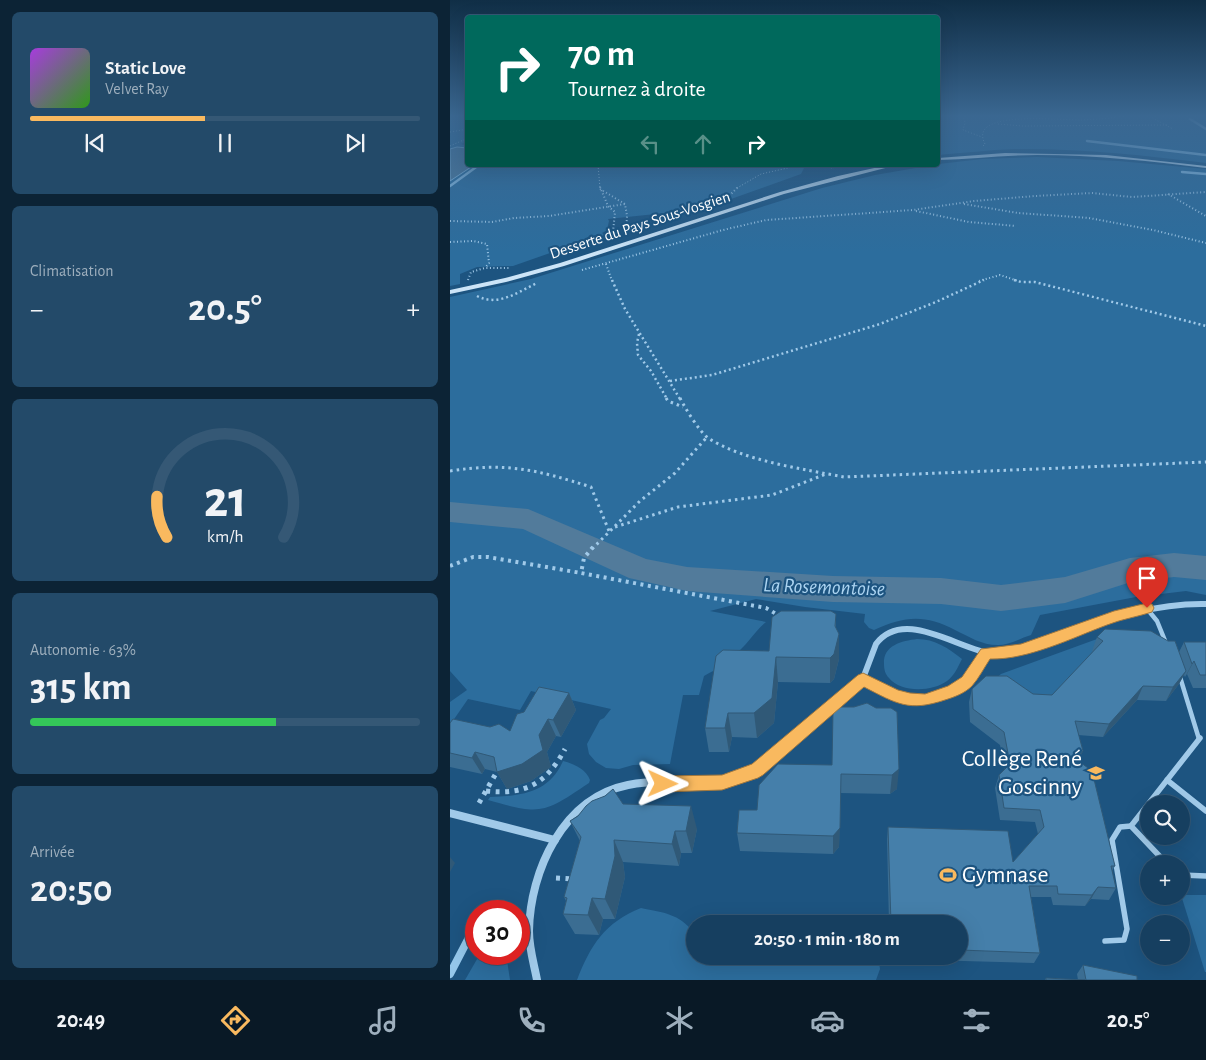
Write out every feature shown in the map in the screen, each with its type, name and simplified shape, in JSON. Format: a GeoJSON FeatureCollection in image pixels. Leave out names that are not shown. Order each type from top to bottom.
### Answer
{"type":"FeatureCollection","features":[{"type":"Feature","properties":{"kind":"main road"},"geometry":{"type":"LineString","coordinates":[[1157,161],[1206,166]]}},
{"type":"Feature","properties":{"kind":"main road","name":"Desserte du Pays Sous-Vosgien"},"geometry":{"type":"LineString","coordinates":[[450,292],[578,260],[808,184],[886,167]]}},
{"type":"Feature","properties":{"kind":"street"},"geometry":{"type":"LineString","coordinates":[[537,980],[529,932],[531,906],[537,880],[555,840],[582,808],[610,790],[627,785],[707,784],[722,782],[758,770],[863,680],[876,643],[886,634],[923,629],[941,635],[966,648],[986,654],[1001,654],[1021,650],[1119,615],[1147,608],[1181,604],[1206,604]]}},
{"type":"Feature","properties":{"kind":"street"},"geometry":{"type":"LineString","coordinates":[[450,813],[555,840]]}},
{"type":"Feature","properties":{"kind":"lane"},"geometry":{"type":"LineString","coordinates":[[1147,608],[1157,621],[1167,645]]}},
{"type":"Feature","properties":{"kind":"lane"},"geometry":{"type":"LineString","coordinates":[[863,680],[894,695],[910,700],[925,701],[953,691],[967,682],[986,654]]}},
{"type":"Feature","properties":{"kind":"lane"},"geometry":{"type":"LineString","coordinates":[[1105,941],[1124,940],[1127,929],[1112,840],[1120,827],[1131,826],[1200,738],[1177,670]]}},
{"type":"Feature","properties":{"kind":"lane"},"geometry":{"type":"LineString","coordinates":[[1167,780],[1206,811]]}},
{"type":"Feature","properties":{"kind":"lane"},"geometry":{"type":"LineString","coordinates":[[1131,826],[1158,855]]}},
{"type":"Feature","properties":{"kind":"lane"},"geometry":{"type":"LineString","coordinates":[[1190,875],[1206,876]]}},
{"type":"Feature","properties":{"kind":"path"},"geometry":{"type":"LineString","coordinates":[[598,167],[600,189],[616,217],[612,232],[615,237]]}},
{"type":"Feature","properties":{"kind":"path"},"geometry":{"type":"LineString","coordinates":[[705,206],[727,198],[739,186],[761,174],[793,167]]}},
{"type":"Feature","properties":{"kind":"path"},"geometry":{"type":"LineString","coordinates":[[817,167],[839,167]]}},
{"type":"Feature","properties":{"kind":"path"},"geometry":{"type":"LineString","coordinates":[[600,189],[625,204],[627,216],[626,233]]}},
{"type":"Feature","properties":{"kind":"path"},"geometry":{"type":"LineString","coordinates":[[580,270],[748,223],[913,210],[958,203],[1092,193],[1132,197],[1206,192]]}},
{"type":"Feature","properties":{"kind":"path"},"geometry":{"type":"LineString","coordinates":[[1168,194],[1206,216]]}},
{"type":"Feature","properties":{"kind":"path"},"geometry":{"type":"LineString","coordinates":[[958,203],[1018,213],[1089,218],[1153,230],[1206,243]]}},
{"type":"Feature","properties":{"kind":"path"},"geometry":{"type":"LineString","coordinates":[[450,221],[492,222],[514,218],[549,216],[625,204]]}},
{"type":"Feature","properties":{"kind":"path"},"geometry":{"type":"LineString","coordinates":[[913,210],[969,222],[1016,226]]}},
{"type":"Feature","properties":{"kind":"path"},"geometry":{"type":"LineString","coordinates":[[611,239],[634,230]]}},
{"type":"Feature","properties":{"kind":"path"},"geometry":{"type":"LineString","coordinates":[[450,242],[473,241],[487,244],[489,262],[485,268]]}},
{"type":"Feature","properties":{"kind":"path"},"geometry":{"type":"LineString","coordinates":[[606,264],[612,283],[639,334],[670,380],[684,407],[707,437],[739,452],[792,467],[844,477],[1031,470],[1113,464],[1206,462]]}},
{"type":"Feature","properties":{"kind":"path"},"geometry":{"type":"LineString","coordinates":[[513,268],[485,268],[471,272],[468,280],[478,297],[489,302],[510,296],[538,282]]}},
{"type":"Feature","properties":{"kind":"path"},"geometry":{"type":"LineString","coordinates":[[670,380],[712,374],[785,354],[880,324],[1000,275],[1022,282],[1035,282],[1137,307],[1206,326]]}},
{"type":"Feature","properties":{"kind":"path"},"geometry":{"type":"LineString","coordinates":[[639,334],[636,343],[638,355],[651,371],[668,401],[684,407]]}},
{"type":"Feature","properties":{"kind":"path"},"geometry":{"type":"LineString","coordinates":[[581,573],[584,558],[602,537],[675,473],[707,437]]}},
{"type":"Feature","properties":{"kind":"path"},"geometry":{"type":"LineString","coordinates":[[450,471],[490,466],[534,471],[569,479],[591,487],[610,529]]}},
{"type":"Feature","properties":{"kind":"path"},"geometry":{"type":"LineString","coordinates":[[610,529],[678,507],[772,495],[827,474]]}},
{"type":"Feature","properties":{"kind":"path"},"geometry":{"type":"LineString","coordinates":[[450,566],[474,557],[488,556],[766,608],[786,619]]}},
{"type":"Feature","properties":{"kind":"path"},"geometry":{"type":"LineString","coordinates":[[486,791],[513,791],[533,786],[558,765],[565,749]]}},
{"type":"Feature","properties":{"kind":"path"},"geometry":{"type":"LineString","coordinates":[[479,803],[495,775]]}},
{"type":"Feature","properties":{"kind":"path"},"geometry":{"type":"LineString","coordinates":[[556,878],[583,880]]}},
{"type":"Feature","properties":{"kind":"shaded area"},"geometry":{"type":"Polygon","coordinates":[[[450,161],[465,161],[465,167],[471,167],[450,181],[450,161]]]}},
{"type":"Feature","properties":{"kind":"shaded area"},"geometry":{"type":"Polygon","coordinates":[[[967,161],[1113,161],[1206,169],[1206,595],[1186,591],[1136,597],[1040,615],[1031,635],[1002,645],[981,642],[944,625],[924,619],[895,622],[874,630],[869,628],[864,622],[865,614],[756,599],[710,611],[766,622],[731,659],[704,676],[699,695],[683,695],[670,764],[633,765],[619,769],[606,768],[596,762],[589,754],[587,744],[600,720],[611,709],[531,691],[520,710],[468,699],[450,725],[450,702],[467,690],[450,671],[450,297],[531,279],[822,188],[875,175],[922,167],[940,167],[940,164],[967,161]]]}},
{"type":"Feature","properties":{"kind":"shaded area"},"geometry":{"type":"Polygon","coordinates":[[[1186,161],[1206,161],[1206,163],[1186,161]]]}},
{"type":"Feature","properties":{"kind":"shaded area"},"geometry":{"type":"Polygon","coordinates":[[[471,167],[814,167],[804,168],[801,174],[703,209],[608,219],[607,230],[602,233],[606,236],[601,242],[550,253],[513,266],[477,267],[460,274],[460,284],[450,286],[450,181],[471,167]]]}},
{"type":"Feature","properties":{"kind":"shaded area"},"geometry":{"type":"Polygon","coordinates":[[[924,639],[941,645],[962,659],[954,674],[941,685],[925,689],[901,686],[894,683],[885,671],[885,658],[890,648],[905,641],[924,639]]]}},
{"type":"Feature","properties":{"kind":"shaded area"},"geometry":{"type":"Polygon","coordinates":[[[1097,639],[1098,654],[1047,708],[983,689],[1001,674],[1097,639]]]}},
{"type":"Feature","properties":{"kind":"shaded area"},"geometry":{"type":"Polygon","coordinates":[[[563,761],[579,768],[586,773],[590,780],[589,783],[561,801],[541,809],[531,809],[488,800],[490,797],[523,794],[533,791],[550,780],[563,761]]]}},
{"type":"Feature","properties":{"kind":"shaded area"},"geometry":{"type":"Polygon","coordinates":[[[1190,895],[1206,895],[1206,972],[1190,924],[1190,915],[1187,915],[1184,905],[1190,905],[1190,895]]]}},
{"type":"Feature","properties":{"kind":"shaded area"},"geometry":{"type":"Polygon","coordinates":[[[641,908],[670,915],[686,924],[686,965],[879,965],[880,969],[876,980],[577,980],[587,956],[600,936],[628,914],[641,908]]]}},
{"type":"Feature","properties":{"kind":"shaded area"},"geometry":{"type":"Polygon","coordinates":[[[474,965],[508,965],[510,980],[465,980],[474,965]]]}},
{"type":"Feature","properties":{"kind":"building"},"geometry":{"type":"Polygon","coordinates":[[[781,611],[831,611],[836,614],[835,626],[839,634],[834,654],[830,658],[776,657],[772,698],[754,713],[728,713],[725,728],[705,728],[716,656],[723,650],[769,651],[772,617],[781,611]]]}},
{"type":"Feature","properties":{"kind":"building"},"geometry":{"type":"Polygon","coordinates":[[[1105,629],[1151,631],[1168,641],[1175,641],[1186,671],[1173,687],[1143,686],[1109,724],[1075,721],[1083,751],[1076,759],[1092,771],[1115,866],[1111,866],[1116,888],[1098,887],[1092,895],[1058,894],[1057,886],[1029,886],[1040,953],[968,950],[968,915],[891,915],[888,827],[1008,831],[1013,862],[1044,827],[1040,810],[1004,808],[999,775],[1010,764],[1004,732],[973,709],[972,689],[986,676],[1007,676],[1033,694],[1052,695],[1103,641],[1097,637],[1105,629]]]}},
{"type":"Feature","properties":{"kind":"building"},"geometry":{"type":"Polygon","coordinates":[[[1184,642],[1206,642],[1206,675],[1200,675],[1194,661],[1192,664],[1184,642]]]}},
{"type":"Feature","properties":{"kind":"building"},"geometry":{"type":"Polygon","coordinates":[[[539,687],[569,693],[553,720],[548,719],[539,735],[543,750],[522,764],[497,772],[494,757],[475,752],[472,758],[450,753],[450,723],[453,719],[490,727],[499,724],[510,731],[517,714],[524,712],[539,687]]]}},
{"type":"Feature","properties":{"kind":"building"},"geometry":{"type":"Polygon","coordinates":[[[867,703],[876,708],[891,708],[897,712],[899,769],[892,775],[841,774],[840,828],[833,836],[737,833],[739,810],[757,810],[759,785],[778,764],[832,765],[833,711],[838,707],[854,707],[867,703]]]}},
{"type":"Feature","properties":{"kind":"building"},"geometry":{"type":"Polygon","coordinates":[[[613,789],[623,804],[691,806],[686,831],[675,831],[672,844],[614,840],[615,856],[605,899],[592,898],[588,915],[563,914],[567,898],[564,897],[581,837],[570,821],[578,816],[592,801],[605,796],[613,789]]]}},
{"type":"Feature","properties":{"kind":"building"},"geometry":{"type":"Polygon","coordinates":[[[1083,965],[1137,976],[1137,980],[1086,980],[1083,965]]]}},
{"type":"Feature","properties":{"kind":"building"},"geometry":{"type":"Polygon","coordinates":[[[1046,978],[1085,980],[1046,980],[1046,978]]]}},
{"type":"Feature","properties":{"kind":"waterway"},"geometry":{"type":"LineString","coordinates":[[450,186],[476,167]]}},
{"type":"Feature","properties":{"kind":"waterway"},"geometry":{"type":"LineString","coordinates":[[1182,172],[1206,174]]}},
{"type":"Feature","properties":{"kind":"waterway","name":"La Rosemontoise"},"geometry":{"type":"LineString","coordinates":[[450,512],[528,519],[640,570],[687,579],[833,589],[941,591],[1001,598],[1065,590],[1130,570],[1174,565],[1206,568]]}},
{"type":"Feature","properties":{"kind":"waterway"},"geometry":{"type":"LineString","coordinates":[[450,974],[465,945]]}},
{"type":"Feature","properties":{"kind":"place","name":"Collège René Goscinny"},"geometry":{"type":"Point","coordinates":[1096,773]}},
{"type":"Feature","properties":{"kind":"place","name":"Gymnase"},"geometry":{"type":"Point","coordinates":[948,875]}},
{"type":"Feature","properties":{"kind":"route"},"geometry":{"type":"LineString","coordinates":[[663,784],[722,782],[742,777],[758,770],[863,680],[894,695],[910,700],[925,701],[940,697],[967,682],[986,654],[1001,654],[1021,650],[1119,615],[1147,608]]}}]}
